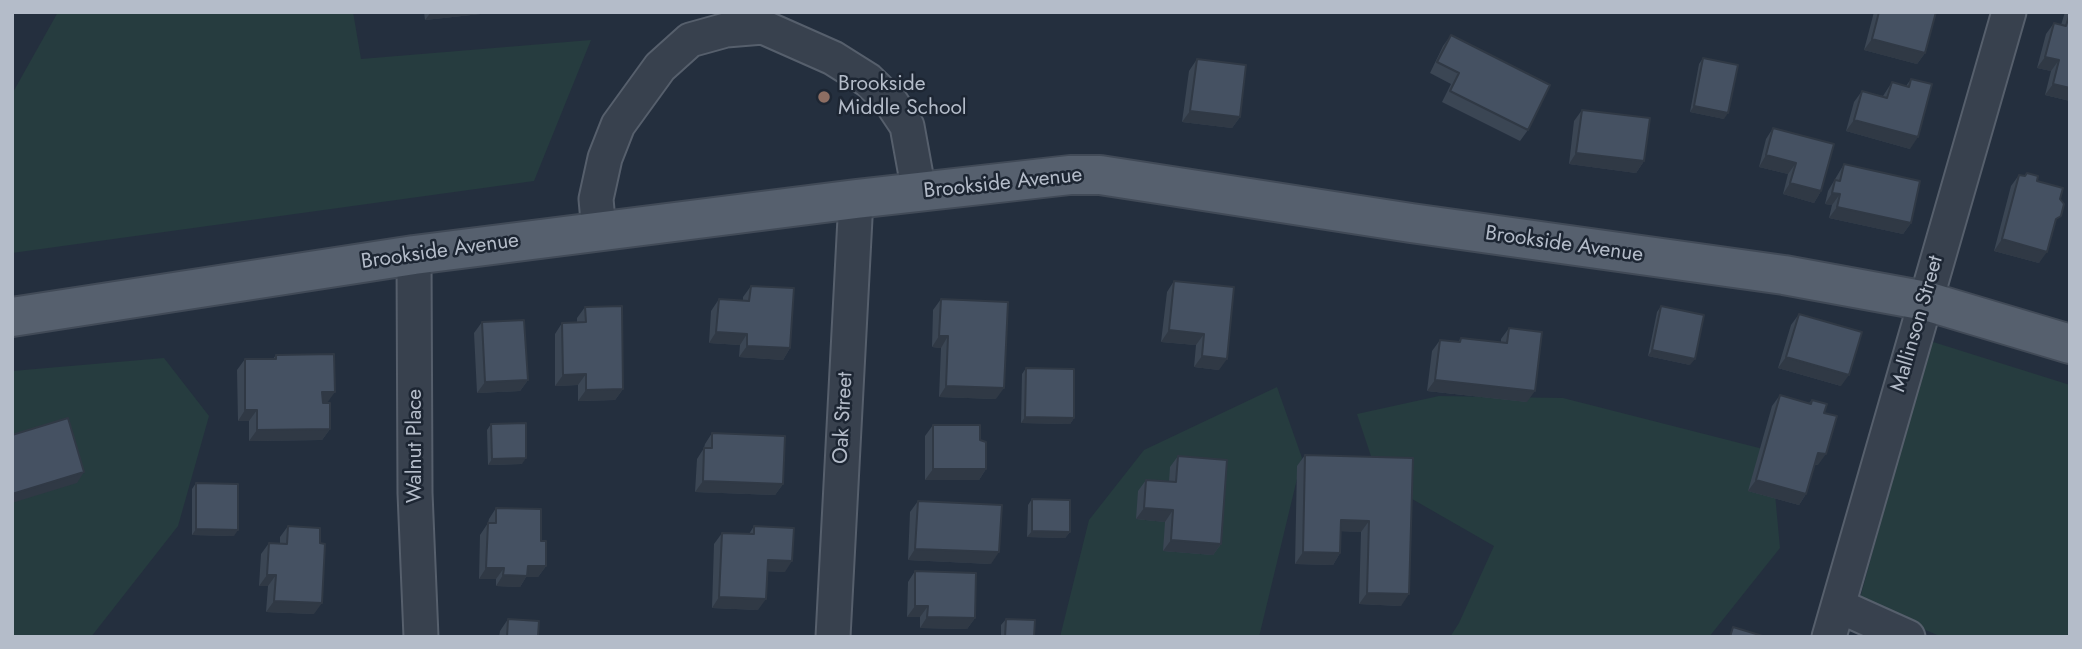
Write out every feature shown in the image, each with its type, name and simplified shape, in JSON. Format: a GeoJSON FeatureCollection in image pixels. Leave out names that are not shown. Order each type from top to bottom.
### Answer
{"type":"FeatureCollection","features":[{"type":"Feature","properties":{"kind":"main road","name":"Brookside Avenue"},"geometry":{"type":"LineString","coordinates":[[12,317],[414,255],[856,199],[1070,175],[1100,175],[1410,223],[1784,275],[1926,301],[2070,344]]}},
{"type":"Feature","properties":{"kind":"street","name":"Mallinson Street"},"geometry":{"type":"LineString","coordinates":[[1834,621],[2010,12]]}},
{"type":"Feature","properties":{"kind":"street"},"geometry":{"type":"LineString","coordinates":[[599,232],[596,199],[605,158],[618,125],[660,67],[691,40],[726,30],[763,27],[833,58],[868,80],[891,102],[907,126],[919,192]]}},
{"type":"Feature","properties":{"kind":"street","name":"Oak Street"},"geometry":{"type":"LineString","coordinates":[[833,637],[856,199]]}},
{"type":"Feature","properties":{"kind":"street","name":"Walnut Place"},"geometry":{"type":"LineString","coordinates":[[414,255],[415,493],[421,637]]}},
{"type":"Feature","properties":{"kind":"street"},"geometry":{"type":"LineString","coordinates":[[1834,621],[1908,637]]}},
{"type":"Feature","properties":{"kind":"green space"},"geometry":{"type":"Polygon","coordinates":[[[58,12],[353,12],[361,59],[591,40],[534,181],[12,253],[12,94],[58,12]]]}},
{"type":"Feature","properties":{"kind":"green space"},"geometry":{"type":"Polygon","coordinates":[[[1930,341],[2070,385],[2070,637],[1942,637],[1859,602],[1930,341]]]}},
{"type":"Feature","properties":{"kind":"green space"},"geometry":{"type":"Polygon","coordinates":[[[164,358],[209,416],[178,526],[91,637],[12,637],[12,371],[164,358]]]}},
{"type":"Feature","properties":{"kind":"green space"},"geometry":{"type":"Polygon","coordinates":[[[1277,387],[1302,458],[1259,637],[1060,637],[1089,520],[1144,450],[1277,387]]]}},
{"type":"Feature","properties":{"kind":"green space"},"geometry":{"type":"Polygon","coordinates":[[[1439,396],[1563,398],[1771,451],[1780,548],[1709,637],[1450,637],[1494,546],[1379,480],[1357,414],[1439,396]]]}},
{"type":"Feature","properties":{"kind":"building"},"geometry":{"type":"Polygon","coordinates":[[[1879,12],[1936,12],[1925,53],[1872,39],[1879,12]]]}},
{"type":"Feature","properties":{"kind":"building"},"geometry":{"type":"Polygon","coordinates":[[[2070,12],[2070,88],[2053,84],[2059,60],[2045,57],[2054,23],[2066,26],[2070,12]]]}},
{"type":"Feature","properties":{"kind":"building"},"geometry":{"type":"Polygon","coordinates":[[[1451,35],[1550,85],[1528,130],[1450,91],[1459,73],[1437,62],[1451,35]]]}},
{"type":"Feature","properties":{"kind":"building"},"geometry":{"type":"Polygon","coordinates":[[[1703,58],[1738,65],[1728,113],[1694,106],[1703,58]]]}},
{"type":"Feature","properties":{"kind":"building"},"geometry":{"type":"Polygon","coordinates":[[[1197,59],[1246,65],[1240,117],[1190,111],[1197,59]]]}},
{"type":"Feature","properties":{"kind":"building"},"geometry":{"type":"Polygon","coordinates":[[[1911,79],[1932,84],[1918,137],[1854,120],[1862,91],[1887,98],[1892,82],[1909,87],[1911,79]]]}},
{"type":"Feature","properties":{"kind":"building"},"geometry":{"type":"Polygon","coordinates":[[[1582,110],[1650,118],[1644,161],[1576,153],[1582,110]]]}},
{"type":"Feature","properties":{"kind":"building"},"geometry":{"type":"Polygon","coordinates":[[[1773,128],[1834,144],[1821,191],[1790,183],[1796,163],[1766,155],[1773,128]]]}},
{"type":"Feature","properties":{"kind":"building"},"geometry":{"type":"Polygon","coordinates":[[[1844,164],[1920,181],[1911,223],[1837,207],[1840,194],[1832,193],[1835,180],[1840,181],[1844,164]]]}},
{"type":"Feature","properties":{"kind":"building"},"geometry":{"type":"Polygon","coordinates":[[[2027,173],[2038,176],[2037,181],[2063,188],[2060,199],[2064,204],[2061,216],[2056,219],[2047,252],[2002,239],[2019,175],[2025,176],[2027,173]]]}},
{"type":"Feature","properties":{"kind":"building"},"geometry":{"type":"Polygon","coordinates":[[[1174,281],[1234,287],[1227,359],[1202,356],[1204,334],[1169,330],[1174,281]]]}},
{"type":"Feature","properties":{"kind":"building"},"geometry":{"type":"Polygon","coordinates":[[[751,286],[794,288],[790,348],[747,346],[747,334],[716,332],[719,299],[749,301],[751,286]]]}},
{"type":"Feature","properties":{"kind":"building"},"geometry":{"type":"Polygon","coordinates":[[[941,299],[1008,302],[1004,388],[946,386],[948,336],[939,336],[941,299]]]}},
{"type":"Feature","properties":{"kind":"building"},"geometry":{"type":"Polygon","coordinates":[[[622,306],[623,389],[586,390],[586,374],[563,375],[562,323],[586,322],[585,307],[622,306]]]}},
{"type":"Feature","properties":{"kind":"building"},"geometry":{"type":"Polygon","coordinates":[[[1661,306],[1704,315],[1695,359],[1652,350],[1661,306]]]}},
{"type":"Feature","properties":{"kind":"building"},"geometry":{"type":"Polygon","coordinates":[[[1799,314],[1862,332],[1849,375],[1786,357],[1799,314]]]}},
{"type":"Feature","properties":{"kind":"building"},"geometry":{"type":"Polygon","coordinates":[[[524,320],[528,380],[485,382],[482,322],[524,320]]]}},
{"type":"Feature","properties":{"kind":"building"},"geometry":{"type":"Polygon","coordinates":[[[1509,328],[1542,332],[1535,391],[1435,380],[1440,340],[1460,342],[1461,338],[1507,343],[1509,328]]]}},
{"type":"Feature","properties":{"kind":"building"},"geometry":{"type":"Polygon","coordinates":[[[334,354],[335,392],[322,392],[323,403],[330,403],[330,429],[257,430],[257,410],[245,410],[245,359],[276,359],[276,355],[334,354]]]}},
{"type":"Feature","properties":{"kind":"building"},"geometry":{"type":"Polygon","coordinates":[[[1026,368],[1074,369],[1074,418],[1025,417],[1026,368]]]}},
{"type":"Feature","properties":{"kind":"building"},"geometry":{"type":"Polygon","coordinates":[[[1780,395],[1811,404],[1812,400],[1827,404],[1824,413],[1837,416],[1826,454],[1818,453],[1806,494],[1756,480],[1780,395]]]}},
{"type":"Feature","properties":{"kind":"building"},"geometry":{"type":"Polygon","coordinates":[[[68,418],[84,472],[12,494],[12,435],[68,418]]]}},
{"type":"Feature","properties":{"kind":"building"},"geometry":{"type":"Polygon","coordinates":[[[526,423],[526,458],[492,459],[491,424],[526,423]]]}},
{"type":"Feature","properties":{"kind":"building"},"geometry":{"type":"Polygon","coordinates":[[[933,425],[980,425],[980,440],[986,442],[986,469],[933,469],[933,425]]]}},
{"type":"Feature","properties":{"kind":"building"},"geometry":{"type":"Polygon","coordinates":[[[712,433],[785,436],[783,484],[703,481],[704,448],[712,448],[712,433]]]}},
{"type":"Feature","properties":{"kind":"building"},"geometry":{"type":"Polygon","coordinates":[[[1305,455],[1413,458],[1409,594],[1367,593],[1369,521],[1341,520],[1340,553],[1303,552],[1305,455]]]}},
{"type":"Feature","properties":{"kind":"building"},"geometry":{"type":"Polygon","coordinates":[[[1178,456],[1227,460],[1221,544],[1171,540],[1173,510],[1144,508],[1146,480],[1176,482],[1178,456]]]}},
{"type":"Feature","properties":{"kind":"building"},"geometry":{"type":"Polygon","coordinates":[[[196,483],[238,484],[238,530],[196,529],[196,483]]]}},
{"type":"Feature","properties":{"kind":"building"},"geometry":{"type":"Polygon","coordinates":[[[1032,499],[1070,500],[1070,532],[1032,531],[1032,499]]]}},
{"type":"Feature","properties":{"kind":"building"},"geometry":{"type":"Polygon","coordinates":[[[918,501],[1002,505],[999,552],[915,549],[918,501]]]}},
{"type":"Feature","properties":{"kind":"building"},"geometry":{"type":"Polygon","coordinates":[[[496,508],[541,509],[541,541],[546,541],[546,566],[528,566],[527,576],[503,575],[504,568],[486,568],[488,523],[496,523],[496,508]]]}},
{"type":"Feature","properties":{"kind":"building"},"geometry":{"type":"Polygon","coordinates":[[[288,526],[320,528],[320,543],[325,544],[322,603],[274,601],[276,575],[267,575],[269,543],[287,544],[288,526]]]}},
{"type":"Feature","properties":{"kind":"building"},"geometry":{"type":"Polygon","coordinates":[[[754,526],[794,528],[792,561],[768,560],[766,599],[719,597],[722,533],[754,534],[754,526]]]}},
{"type":"Feature","properties":{"kind":"building"},"geometry":{"type":"Polygon","coordinates":[[[915,571],[976,573],[975,618],[927,617],[928,606],[915,606],[915,571]]]}},
{"type":"Feature","properties":{"kind":"building"},"geometry":{"type":"Polygon","coordinates":[[[508,619],[539,621],[538,637],[507,637],[508,619]]]}},
{"type":"Feature","properties":{"kind":"building"},"geometry":{"type":"Polygon","coordinates":[[[1006,619],[1035,620],[1034,637],[1005,637],[1006,619]]]}},
{"type":"Feature","properties":{"kind":"building"},"geometry":{"type":"Polygon","coordinates":[[[1733,627],[1766,637],[1730,637],[1733,627]]]}},
{"type":"Feature","properties":{"kind":"place","name":"Brookside Middle School"},"geometry":{"type":"Point","coordinates":[824,97]}}]}
